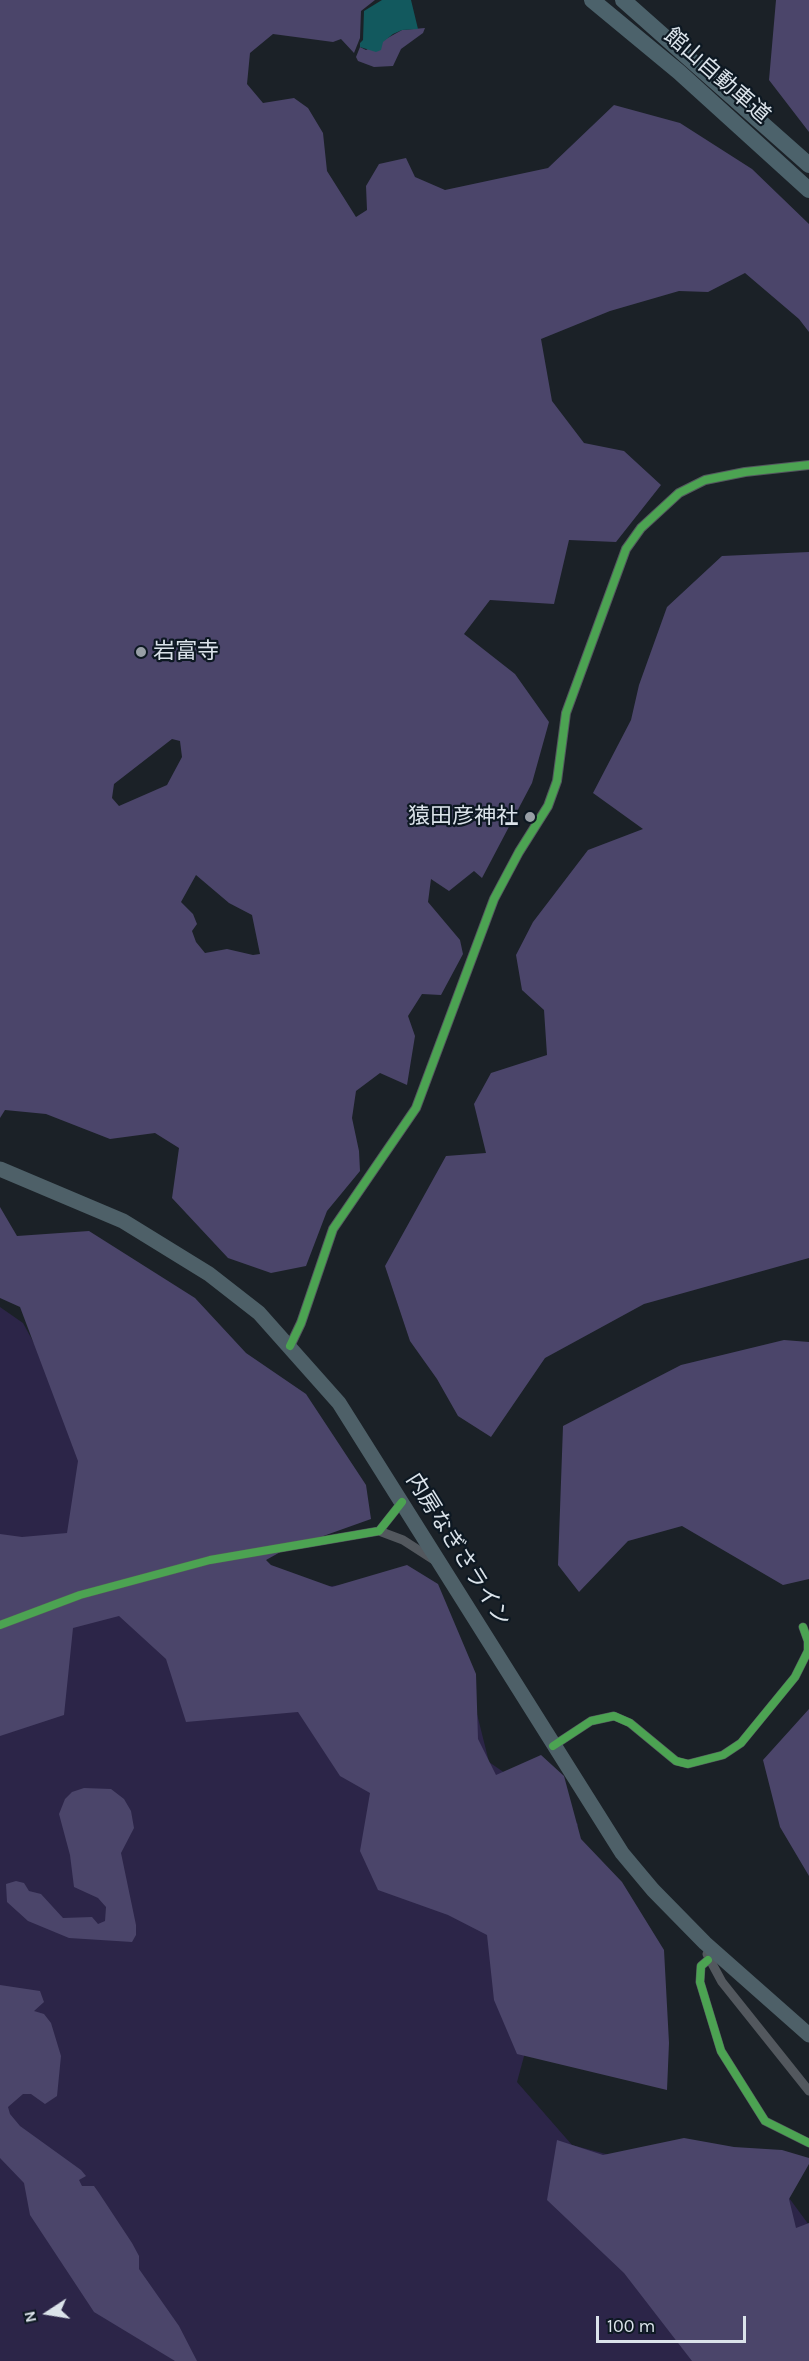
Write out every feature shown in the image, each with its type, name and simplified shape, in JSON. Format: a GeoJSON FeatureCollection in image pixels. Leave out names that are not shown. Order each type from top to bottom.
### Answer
{"type":"FeatureCollection","features":[{"type":"Feature","properties":{"kind":"highway","name":"館山自動車道"},"geometry":{"type":"LineString","coordinates":[[592,0],[679,72],[809,190]]}},
{"type":"Feature","properties":{"kind":"highway","name":"館山自動車道"},"geometry":{"type":"LineString","coordinates":[[623,0],[809,165]]}},
{"type":"Feature","properties":{"kind":"highway","name":"内房なぎさライン"},"geometry":{"type":"LineString","coordinates":[[0,1169],[123,1221],[209,1274],[259,1313],[290,1346],[339,1403],[622,1853],[653,1890],[705,1942],[809,2035]]}},
{"type":"Feature","properties":{"kind":"street"},"geometry":{"type":"LineString","coordinates":[[290,1346],[301,1323],[333,1229],[416,1108],[494,899],[519,852],[548,806],[557,781],[566,713],[626,549],[641,528],[680,493],[705,480],[745,472],[809,465]]}},
{"type":"Feature","properties":{"kind":"street"},"geometry":{"type":"LineString","coordinates":[[379,1531],[402,1502]]}},
{"type":"Feature","properties":{"kind":"street"},"geometry":{"type":"LineString","coordinates":[[0,1625],[80,1595],[210,1560],[379,1531],[403,1540],[441,1566]]}},
{"type":"Feature","properties":{"kind":"street"},"geometry":{"type":"LineString","coordinates":[[553,1746],[591,1721],[614,1716],[630,1723],[676,1761],[688,1764],[723,1755],[741,1743],[795,1677],[808,1651],[808,1641],[803,1627]]}},
{"type":"Feature","properties":{"kind":"street"},"geometry":{"type":"LineString","coordinates":[[705,1942],[708,1960],[722,1982],[809,2091]]}},
{"type":"Feature","properties":{"kind":"street"},"geometry":{"type":"LineString","coordinates":[[708,1960],[701,1966],[700,1982],[720,2051],[765,2121],[809,2143]]}},
{"type":"Feature","properties":{"kind":"shaded area"},"geometry":{"type":"Polygon","coordinates":[[[0,0],[375,0],[361,11],[360,38],[354,53],[341,39],[333,42],[273,34],[250,53],[247,84],[263,103],[294,98],[308,108],[323,133],[327,171],[356,217],[367,210],[366,186],[379,164],[406,158],[415,177],[445,190],[548,168],[614,105],[680,123],[752,169],[809,224],[809,332],[799,319],[745,273],[708,292],[679,291],[610,311],[541,339],[552,401],[584,443],[624,451],[661,485],[616,542],[569,540],[554,604],[490,600],[464,634],[515,674],[549,722],[532,783],[482,878],[474,871],[449,891],[431,879],[428,902],[460,940],[463,954],[441,995],[422,994],[408,1016],[415,1036],[407,1085],[380,1073],[356,1091],[352,1118],[359,1151],[360,1171],[327,1211],[306,1266],[271,1273],[228,1258],[172,1198],[179,1148],[155,1133],[110,1139],[46,1114],[5,1110],[0,1118],[0,0]],[[172,739],[114,784],[112,798],[119,806],[167,785],[182,757],[180,741],[172,739]],[[196,875],[181,902],[193,914],[197,924],[192,931],[196,942],[205,953],[227,949],[253,955],[260,954],[252,915],[229,903],[196,875]]]}},
{"type":"Feature","properties":{"kind":"shaded area"},"geometry":{"type":"Polygon","coordinates":[[[776,0],[809,0],[809,132],[769,80],[776,0]]]}},
{"type":"Feature","properties":{"kind":"shaded area"},"geometry":{"type":"Polygon","coordinates":[[[425,28],[423,33],[401,49],[393,66],[374,67],[358,61],[356,57],[360,47],[366,50],[402,30],[425,28]]]}},
{"type":"Feature","properties":{"kind":"shaded area"},"geometry":{"type":"Polygon","coordinates":[[[809,552],[809,1258],[644,1304],[545,1358],[491,1437],[458,1416],[437,1379],[410,1341],[385,1266],[446,1156],[486,1153],[474,1104],[491,1073],[547,1055],[544,1010],[522,990],[516,955],[533,922],[588,850],[643,829],[593,793],[631,720],[639,685],[667,607],[722,556],[809,552]]]}},
{"type":"Feature","properties":{"kind":"shaded area"},"geometry":{"type":"Polygon","coordinates":[[[0,1207],[17,1236],[89,1231],[195,1298],[246,1353],[306,1394],[366,1485],[371,1519],[284,1550],[266,1560],[271,1565],[332,1587],[407,1565],[438,1584],[476,1674],[478,1739],[496,1775],[541,1755],[564,1776],[581,1839],[622,1882],[664,1950],[669,2043],[667,2090],[517,2054],[494,2000],[487,1935],[448,1915],[378,1890],[360,1851],[370,1793],[340,1776],[298,1712],[186,1722],[166,1659],[119,1616],[73,1628],[64,1715],[0,1736],[0,1534],[22,1537],[67,1533],[78,1461],[20,1307],[0,1298],[0,1207]]]}},
{"type":"Feature","properties":{"kind":"shaded area"},"geometry":{"type":"Polygon","coordinates":[[[0,1307],[23,1323],[93,1451],[193,1595],[407,1581],[477,1714],[489,1762],[578,1824],[556,1903],[542,1990],[517,2082],[572,2145],[696,2178],[781,2187],[809,2225],[809,2361],[0,2361],[0,1307]]]}},
{"type":"Feature","properties":{"kind":"shaded area"},"geometry":{"type":"Polygon","coordinates":[[[784,1340],[809,1342],[809,1579],[783,1585],[682,1526],[628,1541],[579,1592],[558,1565],[563,1426],[681,1365],[784,1340]]]}},
{"type":"Feature","properties":{"kind":"shaded area"},"geometry":{"type":"Polygon","coordinates":[[[809,1709],[809,1876],[780,1827],[763,1760],[809,1709]]]}},
{"type":"Feature","properties":{"kind":"shaded area"},"geometry":{"type":"Polygon","coordinates":[[[84,1788],[111,1789],[124,1799],[131,1811],[134,1828],[121,1853],[136,1925],[136,1935],[132,1942],[69,1938],[28,1921],[7,1902],[6,1884],[16,1881],[24,1883],[29,1891],[41,1894],[63,1918],[92,1917],[98,1924],[105,1921],[106,1907],[98,1898],[74,1887],[70,1855],[59,1814],[65,1799],[72,1792],[84,1788]]]}},
{"type":"Feature","properties":{"kind":"shaded area"},"geometry":{"type":"Polygon","coordinates":[[[0,1985],[40,1991],[44,2002],[34,2011],[44,2014],[51,2023],[61,2056],[57,2096],[45,2104],[31,2094],[23,2094],[8,2107],[10,2114],[20,2126],[81,2170],[86,2176],[79,2180],[82,2186],[94,2186],[132,2243],[139,2256],[139,2269],[179,2326],[197,2361],[175,2361],[94,2312],[30,2215],[24,2183],[0,2158],[0,1985]]]}},
{"type":"Feature","properties":{"kind":"shaded area"},"geometry":{"type":"Polygon","coordinates":[[[684,2138],[734,2147],[782,2150],[809,2158],[809,2164],[789,2199],[796,2228],[809,2223],[809,2361],[692,2361],[624,2273],[547,2200],[557,2140],[603,2155],[684,2138]]]}},
{"type":"Feature","properties":{"kind":"water"},"geometry":{"type":"Polygon","coordinates":[[[382,0],[411,0],[418,29],[402,30],[393,34],[383,42],[381,50],[376,52],[360,47],[360,43],[363,40],[364,11],[382,0]]]}},
{"type":"Feature","properties":{"kind":"cycle path"},"geometry":{"type":"LineString","coordinates":[[290,1346],[301,1323],[333,1229],[416,1108],[494,899],[519,852],[548,806],[557,781],[566,713],[626,549],[641,528],[679,493],[705,480],[745,472],[809,465]]}},
{"type":"Feature","properties":{"kind":"cycle path"},"geometry":{"type":"LineString","coordinates":[[0,1625],[80,1595],[210,1560],[379,1531],[402,1502]]}},
{"type":"Feature","properties":{"kind":"cycle path"},"geometry":{"type":"LineString","coordinates":[[553,1746],[591,1721],[614,1716],[630,1723],[676,1761],[688,1764],[723,1755],[741,1743],[795,1677],[808,1651],[808,1641],[803,1627]]}},
{"type":"Feature","properties":{"kind":"cycle path"},"geometry":{"type":"LineString","coordinates":[[708,1960],[701,1966],[700,1982],[721,2051],[765,2121],[809,2143]]}},
{"type":"Feature","properties":{"kind":"place","name":"岩富寺"},"geometry":{"type":"Point","coordinates":[141,652]}},
{"type":"Feature","properties":{"kind":"place","name":"猿田彦神社"},"geometry":{"type":"Point","coordinates":[530,817]}}]}
